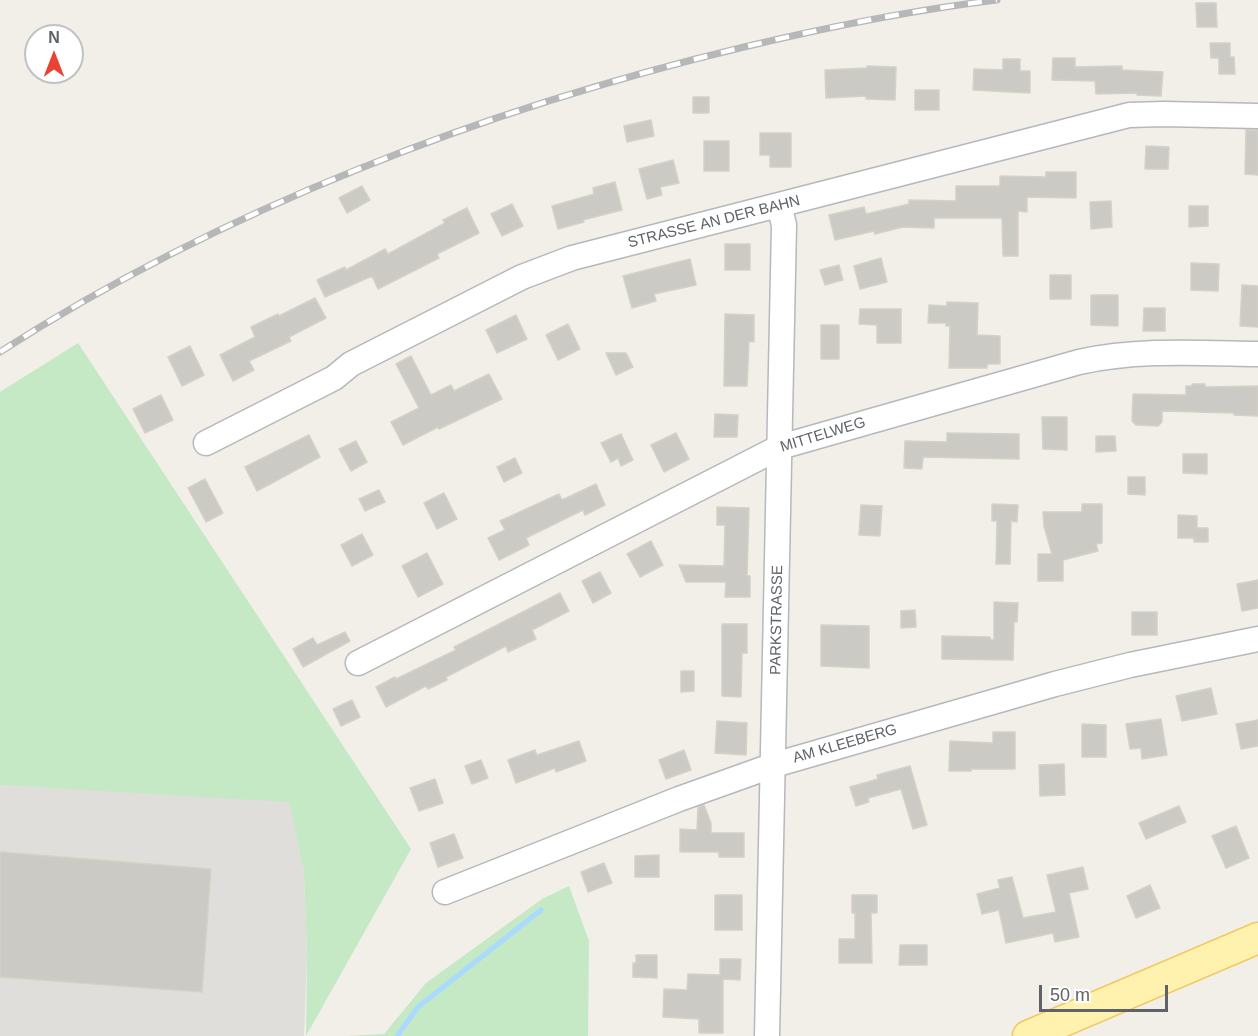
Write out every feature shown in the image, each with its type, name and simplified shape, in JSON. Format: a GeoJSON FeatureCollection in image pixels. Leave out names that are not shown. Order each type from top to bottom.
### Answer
{"type":"FeatureCollection","features":[{"type":"Feature","properties":{"kind":"main road"},"geometry":{"type":"LineString","coordinates":[[1028,1036],[1258,938]]}},
{"type":"Feature","properties":{"kind":"street","name":"STRASSE AN DER BAHN"},"geometry":{"type":"LineString","coordinates":[[206,442],[334,378],[351,364],[522,277],[572,258],[1129,115],[1258,116]]}},
{"type":"Feature","properties":{"kind":"street","name":"PARKSTRASSE"},"geometry":{"type":"LineString","coordinates":[[767,1036],[784,225],[778,205]]}},
{"type":"Feature","properties":{"kind":"street","name":"MITTELWEG"},"geometry":{"type":"LineString","coordinates":[[358,663],[780,447],[1110,355],[1134,353],[1258,354]]}},
{"type":"Feature","properties":{"kind":"street","name":"AM KLEEBERG"},"geometry":{"type":"LineString","coordinates":[[445,891],[679,799],[774,765],[1098,673],[1258,639]]}},
{"type":"Feature","properties":{"kind":"shaded area"},"geometry":{"type":"Polygon","coordinates":[[[0,785],[289,801],[304,873],[307,955],[304,1036],[0,1036],[0,785]]]}},
{"type":"Feature","properties":{"kind":"green space"},"geometry":{"type":"Polygon","coordinates":[[[78,343],[411,849],[306,1036],[307,955],[304,873],[289,802],[0,785],[0,392],[78,343]]]}},
{"type":"Feature","properties":{"kind":"green space"},"geometry":{"type":"Polygon","coordinates":[[[569,886],[589,941],[588,1036],[346,1036],[384,1034],[426,983],[542,899],[569,886]]]}},
{"type":"Feature","properties":{"kind":"building"},"geometry":{"type":"Polygon","coordinates":[[[1196,3],[1216,3],[1217,27],[1197,27],[1196,3]]]}},
{"type":"Feature","properties":{"kind":"building"},"geometry":{"type":"Polygon","coordinates":[[[1210,43],[1230,43],[1230,57],[1234,57],[1235,74],[1219,74],[1219,58],[1211,58],[1210,43]]]}},
{"type":"Feature","properties":{"kind":"building"},"geometry":{"type":"Polygon","coordinates":[[[1053,58],[1075,58],[1075,67],[1122,66],[1122,70],[1163,72],[1161,96],[1137,95],[1137,93],[1096,94],[1095,81],[1052,80],[1053,58]]]}},
{"type":"Feature","properties":{"kind":"building"},"geometry":{"type":"Polygon","coordinates":[[[1003,59],[1020,59],[1020,71],[1030,71],[1030,93],[973,90],[974,69],[1003,70],[1003,59]]]}},
{"type":"Feature","properties":{"kind":"building"},"geometry":{"type":"Polygon","coordinates":[[[867,66],[896,67],[895,100],[866,99],[866,96],[826,98],[825,70],[867,68],[867,66]]]}},
{"type":"Feature","properties":{"kind":"building"},"geometry":{"type":"Polygon","coordinates":[[[915,90],[939,90],[939,110],[915,110],[915,90]]]}},
{"type":"Feature","properties":{"kind":"building"},"geometry":{"type":"Polygon","coordinates":[[[693,97],[709,97],[709,113],[693,113],[693,97]]]}},
{"type":"Feature","properties":{"kind":"building"},"geometry":{"type":"Polygon","coordinates":[[[651,120],[654,136],[627,142],[624,126],[651,120]]]}},
{"type":"Feature","properties":{"kind":"building"},"geometry":{"type":"Polygon","coordinates":[[[1246,130],[1258,130],[1258,175],[1245,174],[1246,130]]]}},
{"type":"Feature","properties":{"kind":"building"},"geometry":{"type":"Polygon","coordinates":[[[760,133],[791,133],[791,167],[770,167],[770,155],[760,155],[760,133]]]}},
{"type":"Feature","properties":{"kind":"building"},"geometry":{"type":"Polygon","coordinates":[[[704,141],[729,141],[729,171],[704,171],[704,141]]]}},
{"type":"Feature","properties":{"kind":"building"},"geometry":{"type":"Polygon","coordinates":[[[1146,146],[1169,147],[1168,169],[1145,169],[1146,146]]]}},
{"type":"Feature","properties":{"kind":"building"},"geometry":{"type":"Polygon","coordinates":[[[673,160],[679,183],[660,187],[662,195],[647,199],[639,169],[673,160]]]}},
{"type":"Feature","properties":{"kind":"building"},"geometry":{"type":"Polygon","coordinates":[[[1046,172],[1076,172],[1076,198],[1027,197],[1027,212],[1018,211],[1018,256],[1003,256],[1002,218],[934,218],[934,228],[903,227],[835,240],[829,215],[864,207],[866,214],[909,204],[909,200],[956,201],[956,186],[1000,186],[1000,176],[1046,177],[1046,172]]]}},
{"type":"Feature","properties":{"kind":"building"},"geometry":{"type":"Polygon","coordinates":[[[615,182],[622,210],[558,229],[552,206],[594,194],[593,188],[615,182]]]}},
{"type":"Feature","properties":{"kind":"building"},"geometry":{"type":"Polygon","coordinates":[[[362,186],[370,200],[347,213],[339,198],[362,186]]]}},
{"type":"Feature","properties":{"kind":"building"},"geometry":{"type":"Polygon","coordinates":[[[1111,201],[1112,227],[1091,229],[1090,202],[1111,201]]]}},
{"type":"Feature","properties":{"kind":"building"},"geometry":{"type":"Polygon","coordinates":[[[512,204],[523,226],[502,236],[491,214],[512,204]]]}},
{"type":"Feature","properties":{"kind":"building"},"geometry":{"type":"Polygon","coordinates":[[[1189,206],[1208,206],[1208,226],[1189,227],[1189,206]]]}},
{"type":"Feature","properties":{"kind":"building"},"geometry":{"type":"Polygon","coordinates":[[[467,208],[479,233],[437,254],[439,258],[378,289],[372,276],[325,297],[317,280],[345,267],[346,270],[385,249],[388,254],[445,223],[443,220],[467,208]]]}},
{"type":"Feature","properties":{"kind":"building"},"geometry":{"type":"Polygon","coordinates":[[[725,244],[750,244],[750,270],[725,270],[725,244]]]}},
{"type":"Feature","properties":{"kind":"building"},"geometry":{"type":"Polygon","coordinates":[[[881,258],[887,282],[860,289],[854,266],[881,258]]]}},
{"type":"Feature","properties":{"kind":"building"},"geometry":{"type":"Polygon","coordinates":[[[690,259],[696,285],[654,294],[656,301],[632,308],[623,276],[690,259]]]}},
{"type":"Feature","properties":{"kind":"building"},"geometry":{"type":"Polygon","coordinates":[[[1191,263],[1219,264],[1218,291],[1191,290],[1191,263]]]}},
{"type":"Feature","properties":{"kind":"building"},"geometry":{"type":"Polygon","coordinates":[[[839,265],[843,280],[825,285],[820,270],[839,265]]]}},
{"type":"Feature","properties":{"kind":"building"},"geometry":{"type":"Polygon","coordinates":[[[1050,275],[1071,275],[1071,299],[1050,299],[1050,275]]]}},
{"type":"Feature","properties":{"kind":"building"},"geometry":{"type":"Polygon","coordinates":[[[1242,285],[1258,286],[1258,327],[1240,326],[1242,285]]]}},
{"type":"Feature","properties":{"kind":"building"},"geometry":{"type":"Polygon","coordinates":[[[1091,295],[1118,295],[1118,326],[1091,325],[1091,295]]]}},
{"type":"Feature","properties":{"kind":"building"},"geometry":{"type":"Polygon","coordinates":[[[315,298],[326,318],[289,337],[291,341],[249,361],[254,370],[233,381],[220,355],[255,337],[251,327],[315,298]]]}},
{"type":"Feature","properties":{"kind":"building"},"geometry":{"type":"Polygon","coordinates":[[[947,302],[978,303],[977,335],[1000,336],[1000,364],[987,364],[987,368],[949,368],[950,326],[946,326],[946,323],[928,323],[929,305],[947,306],[947,302]]]}},
{"type":"Feature","properties":{"kind":"building"},"geometry":{"type":"Polygon","coordinates":[[[1144,308],[1165,308],[1165,331],[1143,331],[1144,308]]]}},
{"type":"Feature","properties":{"kind":"building"},"geometry":{"type":"Polygon","coordinates":[[[860,309],[901,309],[901,343],[877,343],[877,325],[859,324],[860,309]]]}},
{"type":"Feature","properties":{"kind":"building"},"geometry":{"type":"Polygon","coordinates":[[[725,314],[754,315],[754,342],[749,341],[747,386],[724,386],[725,314]]]}},
{"type":"Feature","properties":{"kind":"building"},"geometry":{"type":"Polygon","coordinates":[[[516,315],[527,339],[497,353],[486,330],[516,315]]]}},
{"type":"Feature","properties":{"kind":"building"},"geometry":{"type":"Polygon","coordinates":[[[568,324],[580,349],[558,360],[546,335],[568,324]]]}},
{"type":"Feature","properties":{"kind":"building"},"geometry":{"type":"Polygon","coordinates":[[[821,325],[839,325],[839,359],[821,359],[821,325]]]}},
{"type":"Feature","properties":{"kind":"building"},"geometry":{"type":"Polygon","coordinates":[[[190,346],[204,375],[182,386],[168,357],[190,346]]]}},
{"type":"Feature","properties":{"kind":"building"},"geometry":{"type":"Polygon","coordinates":[[[606,353],[626,353],[633,367],[616,375],[606,353]]]}},
{"type":"Feature","properties":{"kind":"building"},"geometry":{"type":"Polygon","coordinates":[[[411,356],[431,395],[451,385],[454,391],[489,374],[502,399],[403,445],[391,422],[419,408],[396,364],[411,356]]]}},
{"type":"Feature","properties":{"kind":"building"},"geometry":{"type":"Polygon","coordinates":[[[1192,384],[1205,384],[1205,387],[1258,386],[1258,416],[1162,411],[1162,422],[1158,426],[1136,425],[1132,421],[1133,394],[1186,395],[1186,386],[1192,386],[1192,384]]]}},
{"type":"Feature","properties":{"kind":"building"},"geometry":{"type":"Polygon","coordinates":[[[161,395],[173,420],[145,433],[133,409],[161,395]]]}},
{"type":"Feature","properties":{"kind":"building"},"geometry":{"type":"Polygon","coordinates":[[[715,414],[738,415],[737,437],[714,437],[715,414]]]}},
{"type":"Feature","properties":{"kind":"building"},"geometry":{"type":"Polygon","coordinates":[[[1042,417],[1067,417],[1067,450],[1043,449],[1042,417]]]}},
{"type":"Feature","properties":{"kind":"building"},"geometry":{"type":"Polygon","coordinates":[[[676,433],[689,459],[664,472],[651,445],[676,433]]]}},
{"type":"Feature","properties":{"kind":"building"},"geometry":{"type":"Polygon","coordinates":[[[947,433],[1019,434],[1019,459],[923,457],[922,469],[904,468],[905,441],[947,442],[947,433]]]}},
{"type":"Feature","properties":{"kind":"building"},"geometry":{"type":"Polygon","coordinates":[[[621,434],[633,460],[621,466],[618,458],[611,462],[601,443],[621,434]]]}},
{"type":"Feature","properties":{"kind":"building"},"geometry":{"type":"Polygon","coordinates":[[[309,435],[320,457],[257,491],[245,467],[309,435]]]}},
{"type":"Feature","properties":{"kind":"building"},"geometry":{"type":"Polygon","coordinates":[[[1096,436],[1115,436],[1116,451],[1096,452],[1096,436]]]}},
{"type":"Feature","properties":{"kind":"building"},"geometry":{"type":"Polygon","coordinates":[[[356,441],[367,462],[351,471],[339,449],[356,441]]]}},
{"type":"Feature","properties":{"kind":"building"},"geometry":{"type":"Polygon","coordinates":[[[1183,454],[1207,454],[1207,474],[1183,473],[1183,454]]]}},
{"type":"Feature","properties":{"kind":"building"},"geometry":{"type":"Polygon","coordinates":[[[515,458],[522,473],[504,482],[497,467],[515,458]]]}},
{"type":"Feature","properties":{"kind":"building"},"geometry":{"type":"Polygon","coordinates":[[[1128,477],[1145,477],[1145,495],[1128,494],[1128,477]]]}},
{"type":"Feature","properties":{"kind":"building"},"geometry":{"type":"Polygon","coordinates":[[[205,479],[223,513],[206,522],[188,488],[205,479]]]}},
{"type":"Feature","properties":{"kind":"building"},"geometry":{"type":"Polygon","coordinates":[[[596,484],[605,505],[585,515],[583,510],[526,538],[529,545],[499,560],[488,538],[505,530],[500,521],[559,494],[562,500],[596,484]]]}},
{"type":"Feature","properties":{"kind":"building"},"geometry":{"type":"Polygon","coordinates":[[[379,490],[385,502],[365,511],[359,499],[379,490]]]}},
{"type":"Feature","properties":{"kind":"building"},"geometry":{"type":"Polygon","coordinates":[[[444,493],[457,519],[437,529],[424,503],[444,493]]]}},
{"type":"Feature","properties":{"kind":"building"},"geometry":{"type":"Polygon","coordinates":[[[992,504],[1018,505],[1017,522],[1011,521],[1010,564],[996,564],[997,521],[992,521],[992,504]]]}},
{"type":"Feature","properties":{"kind":"building"},"geometry":{"type":"Polygon","coordinates":[[[1082,504],[1102,504],[1102,543],[1096,544],[1098,551],[1063,560],[1063,581],[1038,581],[1038,554],[1052,554],[1044,526],[1043,512],[1082,512],[1082,504]]]}},
{"type":"Feature","properties":{"kind":"building"},"geometry":{"type":"Polygon","coordinates":[[[861,505],[882,506],[880,536],[859,535],[861,505]]]}},
{"type":"Feature","properties":{"kind":"building"},"geometry":{"type":"Polygon","coordinates":[[[717,507],[749,508],[747,576],[750,576],[750,597],[725,597],[726,582],[686,582],[679,565],[724,566],[725,525],[717,525],[717,507]]]}},
{"type":"Feature","properties":{"kind":"building"},"geometry":{"type":"Polygon","coordinates":[[[1178,515],[1197,516],[1197,528],[1208,528],[1208,542],[1194,542],[1194,538],[1178,538],[1178,515]]]}},
{"type":"Feature","properties":{"kind":"building"},"geometry":{"type":"Polygon","coordinates":[[[362,534],[373,555],[352,566],[341,545],[362,534]]]}},
{"type":"Feature","properties":{"kind":"building"},"geometry":{"type":"Polygon","coordinates":[[[651,541],[663,565],[640,577],[627,554],[651,541]]]}},
{"type":"Feature","properties":{"kind":"building"},"geometry":{"type":"Polygon","coordinates":[[[427,553],[443,584],[418,597],[402,566],[427,553]]]}},
{"type":"Feature","properties":{"kind":"building"},"geometry":{"type":"Polygon","coordinates":[[[600,572],[611,593],[593,603],[582,581],[600,572]]]}},
{"type":"Feature","properties":{"kind":"building"},"geometry":{"type":"Polygon","coordinates":[[[1258,580],[1258,608],[1242,611],[1237,584],[1258,580]]]}},
{"type":"Feature","properties":{"kind":"building"},"geometry":{"type":"Polygon","coordinates":[[[560,593],[569,611],[532,630],[536,639],[508,652],[506,646],[446,677],[447,680],[428,689],[426,686],[386,707],[376,687],[456,650],[454,647],[560,593]]]}},
{"type":"Feature","properties":{"kind":"building"},"geometry":{"type":"Polygon","coordinates":[[[994,602],[1018,603],[1017,622],[1014,622],[1013,660],[942,659],[942,636],[990,637],[994,640],[994,602]]]}},
{"type":"Feature","properties":{"kind":"building"},"geometry":{"type":"Polygon","coordinates":[[[915,610],[916,627],[901,628],[901,611],[915,610]]]}},
{"type":"Feature","properties":{"kind":"building"},"geometry":{"type":"Polygon","coordinates":[[[1132,612],[1157,612],[1157,635],[1132,635],[1132,612]]]}},
{"type":"Feature","properties":{"kind":"building"},"geometry":{"type":"Polygon","coordinates":[[[722,624],[747,624],[747,653],[742,653],[741,697],[722,696],[722,624]]]}},
{"type":"Feature","properties":{"kind":"building"},"geometry":{"type":"Polygon","coordinates":[[[821,625],[869,626],[869,668],[821,666],[821,625]]]}},
{"type":"Feature","properties":{"kind":"building"},"geometry":{"type":"Polygon","coordinates":[[[345,632],[350,641],[303,667],[293,649],[313,638],[317,645],[345,632]]]}},
{"type":"Feature","properties":{"kind":"building"},"geometry":{"type":"Polygon","coordinates":[[[681,671],[694,671],[694,691],[681,692],[681,671]]]}},
{"type":"Feature","properties":{"kind":"building"},"geometry":{"type":"Polygon","coordinates":[[[1211,688],[1217,714],[1182,721],[1176,696],[1211,688]]]}},
{"type":"Feature","properties":{"kind":"building"},"geometry":{"type":"Polygon","coordinates":[[[352,700],[360,717],[341,726],[333,709],[352,700]]]}},
{"type":"Feature","properties":{"kind":"building"},"geometry":{"type":"Polygon","coordinates":[[[1161,719],[1167,755],[1142,759],[1141,748],[1130,749],[1126,724],[1161,719]]]}},
{"type":"Feature","properties":{"kind":"building"},"geometry":{"type":"Polygon","coordinates":[[[1258,720],[1258,746],[1241,749],[1236,724],[1258,720]]]}},
{"type":"Feature","properties":{"kind":"building"},"geometry":{"type":"Polygon","coordinates":[[[717,721],[747,723],[746,755],[715,753],[717,721]]]}},
{"type":"Feature","properties":{"kind":"building"},"geometry":{"type":"Polygon","coordinates":[[[1082,724],[1106,725],[1106,757],[1082,757],[1082,724]]]}},
{"type":"Feature","properties":{"kind":"building"},"geometry":{"type":"Polygon","coordinates":[[[993,732],[1015,732],[1015,769],[949,771],[950,741],[993,743],[993,732]]]}},
{"type":"Feature","properties":{"kind":"building"},"geometry":{"type":"Polygon","coordinates":[[[579,741],[586,761],[556,772],[555,768],[516,783],[508,760],[535,750],[537,755],[579,741]]]}},
{"type":"Feature","properties":{"kind":"building"},"geometry":{"type":"Polygon","coordinates":[[[684,750],[691,770],[666,779],[659,760],[684,750]]]}},
{"type":"Feature","properties":{"kind":"building"},"geometry":{"type":"Polygon","coordinates":[[[481,760],[488,778],[472,784],[465,766],[481,760]]]}},
{"type":"Feature","properties":{"kind":"building"},"geometry":{"type":"Polygon","coordinates":[[[1064,764],[1065,795],[1040,796],[1039,765],[1064,764]]]}},
{"type":"Feature","properties":{"kind":"building"},"geometry":{"type":"Polygon","coordinates":[[[910,766],[927,825],[913,829],[901,789],[868,798],[869,802],[856,806],[850,787],[878,779],[877,775],[910,766]]]}},
{"type":"Feature","properties":{"kind":"building"},"geometry":{"type":"Polygon","coordinates":[[[435,779],[443,803],[419,811],[410,788],[435,779]]]}},
{"type":"Feature","properties":{"kind":"building"},"geometry":{"type":"Polygon","coordinates":[[[704,805],[711,823],[711,833],[744,833],[744,857],[719,857],[719,852],[680,852],[680,829],[697,830],[698,807],[704,805]]]}},
{"type":"Feature","properties":{"kind":"building"},"geometry":{"type":"Polygon","coordinates":[[[1179,806],[1186,822],[1146,839],[1139,823],[1179,806]]]}},
{"type":"Feature","properties":{"kind":"building"},"geometry":{"type":"Polygon","coordinates":[[[1236,826],[1249,858],[1226,868],[1212,836],[1236,826]]]}},
{"type":"Feature","properties":{"kind":"building"},"geometry":{"type":"Polygon","coordinates":[[[454,834],[463,858],[438,867],[430,843],[454,834]]]}},
{"type":"Feature","properties":{"kind":"building"},"geometry":{"type":"Polygon","coordinates":[[[0,852],[211,869],[202,992],[0,977],[0,852]]]}},
{"type":"Feature","properties":{"kind":"building"},"geometry":{"type":"Polygon","coordinates":[[[659,855],[659,877],[635,877],[635,856],[659,855]]]}},
{"type":"Feature","properties":{"kind":"building"},"geometry":{"type":"Polygon","coordinates":[[[604,863],[612,883],[588,892],[581,872],[604,863]]]}},
{"type":"Feature","properties":{"kind":"building"},"geometry":{"type":"Polygon","coordinates":[[[1083,867],[1088,889],[1069,893],[1079,937],[1055,942],[1053,933],[1006,943],[999,910],[982,914],[977,894],[1000,888],[998,880],[1012,877],[1023,918],[1056,912],[1047,875],[1083,867]]]}},
{"type":"Feature","properties":{"kind":"building"},"geometry":{"type":"Polygon","coordinates":[[[1150,885],[1160,908],[1136,918],[1127,896],[1150,885]]]}},
{"type":"Feature","properties":{"kind":"building"},"geometry":{"type":"Polygon","coordinates":[[[715,895],[742,895],[742,930],[715,930],[715,895]]]}},
{"type":"Feature","properties":{"kind":"building"},"geometry":{"type":"Polygon","coordinates":[[[852,895],[877,895],[877,913],[871,913],[872,963],[839,963],[839,939],[855,939],[852,895]]]}},
{"type":"Feature","properties":{"kind":"building"},"geometry":{"type":"Polygon","coordinates":[[[900,945],[927,945],[927,965],[899,965],[900,945]]]}},
{"type":"Feature","properties":{"kind":"building"},"geometry":{"type":"Polygon","coordinates":[[[636,955],[657,955],[657,978],[633,977],[633,963],[636,963],[636,955]]]}},
{"type":"Feature","properties":{"kind":"building"},"geometry":{"type":"Polygon","coordinates":[[[720,959],[741,959],[740,980],[723,979],[723,1033],[699,1033],[699,1019],[663,1017],[664,989],[687,990],[688,974],[720,975],[720,959]]]}},
{"type":"Feature","properties":{"kind":"waterway"},"geometry":{"type":"LineString","coordinates":[[397,1036],[418,1007],[541,910]]}},
{"type":"Feature","properties":{"kind":"railway"},"geometry":{"type":"LineString","coordinates":[[0,352],[85,300],[265,209],[359,169],[455,133],[551,100],[744,47],[870,20],[997,0]]}}]}
